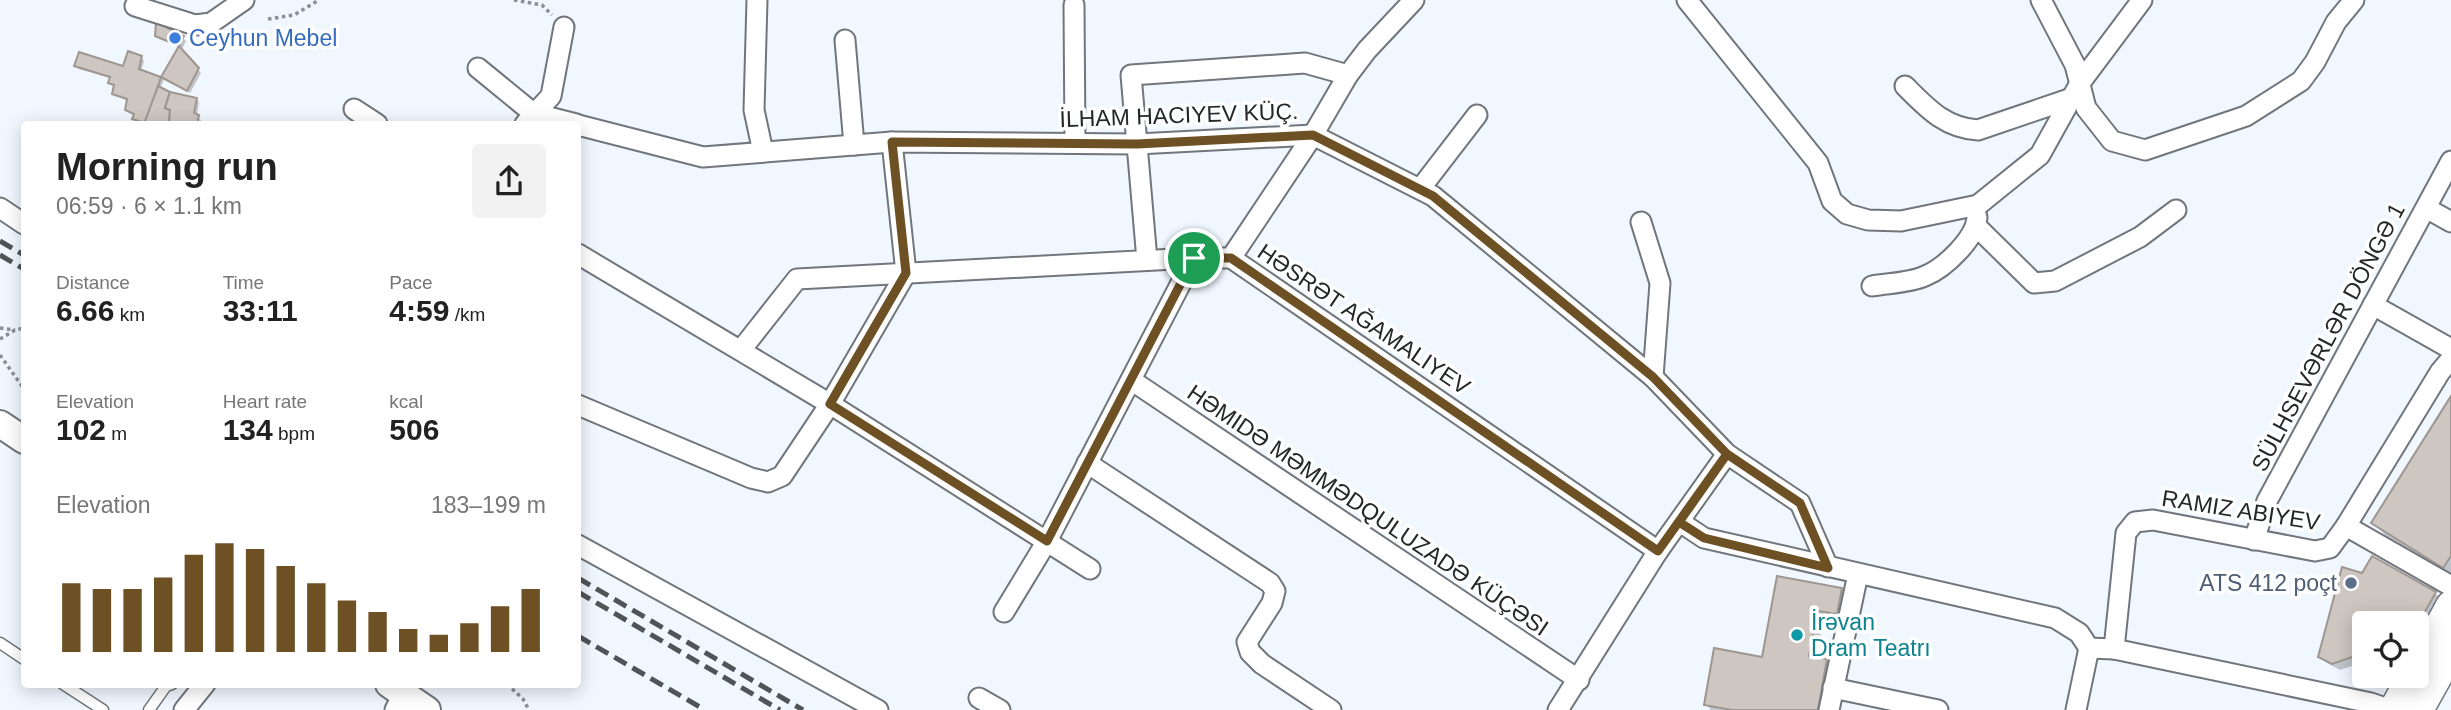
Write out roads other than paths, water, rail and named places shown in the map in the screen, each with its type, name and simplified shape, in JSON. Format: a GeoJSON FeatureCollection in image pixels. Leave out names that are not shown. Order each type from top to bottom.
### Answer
{"type":"FeatureCollection","features":[{"type":"Feature","properties":{"kind":"main road"},"geometry":{"type":"LineString","coordinates":[[0,424],[21,438]]}},
{"type":"Feature","properties":{"kind":"main road"},"geometry":{"type":"LineString","coordinates":[[2429,646],[2451,606]]}},
{"type":"Feature","properties":{"kind":"main road"},"geometry":{"type":"LineString","coordinates":[[2418,710],[2451,651]]}},
{"type":"Feature","properties":{"kind":"main road"},"geometry":{"type":"LineString","coordinates":[[2393,710],[2406,688]]}},
{"type":"Feature","properties":{"kind":"street"},"geometry":{"type":"LineString","coordinates":[[135,6],[195,25],[211,23],[244,0]]}},
{"type":"Feature","properties":{"kind":"street"},"geometry":{"type":"LineString","coordinates":[[757,0],[754,110],[763,152]]}},
{"type":"Feature","properties":{"kind":"street"},"geometry":{"type":"LineString","coordinates":[[1231,258],[1313,135],[1348,75],[1413,0]]}},
{"type":"Feature","properties":{"kind":"street"},"geometry":{"type":"LineString","coordinates":[[1687,0],[1818,163],[1832,201],[1847,214],[1868,220],[1901,221],[1978,205],[2040,155],[2076,90],[2142,0]]}},
{"type":"Feature","properties":{"kind":"street"},"geometry":{"type":"LineString","coordinates":[[2041,0],[2076,65],[2076,90],[2086,108],[2112,141],[2145,150],[2246,116],[2301,81],[2315,62],[2336,22],[2354,0]]}},
{"type":"Feature","properties":{"kind":"street"},"geometry":{"type":"LineString","coordinates":[[1074,5],[1075,143]]}},
{"type":"Feature","properties":{"kind":"street"},"geometry":{"type":"LineString","coordinates":[[478,68],[529,119],[551,96],[564,27]]}},
{"type":"Feature","properties":{"kind":"street"},"geometry":{"type":"LineString","coordinates":[[845,40],[854,145]]}},
{"type":"Feature","properties":{"kind":"street"},"geometry":{"type":"LineString","coordinates":[[1147,260],[1131,75],[1305,63],[1348,75]]}},
{"type":"Feature","properties":{"kind":"street"},"geometry":{"type":"LineString","coordinates":[[1905,86],[1944,121],[1978,130],[2076,90]]}},
{"type":"Feature","properties":{"kind":"street"},"geometry":{"type":"LineString","coordinates":[[354,109],[372,121]]}},
{"type":"Feature","properties":{"kind":"street"},"geometry":{"type":"LineString","coordinates":[[1420,189],[1477,115]]}},
{"type":"Feature","properties":{"kind":"street"},"geometry":{"type":"LineString","coordinates":[[581,126],[703,157],[892,142],[1137,144],[1313,135],[1433,196],[1653,377],[1727,454],[1800,503],[1828,568]]}},
{"type":"Feature","properties":{"kind":"street"},"geometry":{"type":"LineString","coordinates":[[581,406],[751,478],[768,482],[782,476],[830,404],[906,273],[892,142]]}},
{"type":"Feature","properties":{"kind":"street","name":"SÜLHSEVƏRLƏR DÖNGƏ 1"},"geometry":{"type":"LineString","coordinates":[[2254,540],[2267,501],[2451,161]]}},
{"type":"Feature","properties":{"kind":"street"},"geometry":{"type":"LineString","coordinates":[[1872,286],[1924,277],[1940,267],[1966,243],[1976,226],[1978,205]]}},
{"type":"Feature","properties":{"kind":"street"},"geometry":{"type":"LineString","coordinates":[[0,208],[21,222]]}},
{"type":"Feature","properties":{"kind":"street"},"geometry":{"type":"LineString","coordinates":[[2426,208],[2451,222]]}},
{"type":"Feature","properties":{"kind":"street"},"geometry":{"type":"LineString","coordinates":[[1976,226],[2034,283],[2055,281],[2140,237],[2176,210]]}},
{"type":"Feature","properties":{"kind":"street"},"geometry":{"type":"LineString","coordinates":[[1641,222],[1660,283],[1653,377]]}},
{"type":"Feature","properties":{"kind":"street"},"geometry":{"type":"LineString","coordinates":[[581,256],[830,404],[1090,569]]}},
{"type":"Feature","properties":{"kind":"street"},"geometry":{"type":"LineString","coordinates":[[1004,612],[1047,541],[1194,258]]}},
{"type":"Feature","properties":{"kind":"street"},"geometry":{"type":"LineString","coordinates":[[741,350],[797,279],[1231,258],[1658,551]]}},
{"type":"Feature","properties":{"kind":"street"},"geometry":{"type":"LineString","coordinates":[[2373,305],[2451,349]]}},
{"type":"Feature","properties":{"kind":"street"},"geometry":{"type":"LineString","coordinates":[[2114,649],[2126,533],[2134,522],[2153,520],[2315,551],[2330,548],[2440,372],[2451,359]]}},
{"type":"Feature","properties":{"kind":"street","name":"HƏMIDƏ MƏMMƏDQULUZADƏ KÜÇƏSI"},"geometry":{"type":"LineString","coordinates":[[1131,380],[1578,680]]}},
{"type":"Feature","properties":{"kind":"street"},"geometry":{"type":"LineString","coordinates":[[1558,710],[1658,551],[1727,454]]}},
{"type":"Feature","properties":{"kind":"street"},"geometry":{"type":"LineString","coordinates":[[1087,463],[1270,583],[1275,591],[1272,603],[1247,642],[1250,652],[1262,664],[1331,710]]}},
{"type":"Feature","properties":{"kind":"street"},"geometry":{"type":"LineString","coordinates":[[1679,522],[1704,538],[2055,618],[2079,633],[2090,648],[2076,710]]}},
{"type":"Feature","properties":{"kind":"street"},"geometry":{"type":"LineString","coordinates":[[2346,526],[2451,586]]}},
{"type":"Feature","properties":{"kind":"street"},"geometry":{"type":"LineString","coordinates":[[581,547],[878,710]]}},
{"type":"Feature","properties":{"kind":"street"},"geometry":{"type":"LineString","coordinates":[[1829,710],[1858,574]]}},
{"type":"Feature","properties":{"kind":"street"},"geometry":{"type":"LineString","coordinates":[[2090,648],[2114,649],[2393,710]]}},
{"type":"Feature","properties":{"kind":"street"},"geometry":{"type":"LineString","coordinates":[[184,710],[198,688]]}},
{"type":"Feature","properties":{"kind":"street"},"geometry":{"type":"LineString","coordinates":[[1833,688],[1938,710]]}},
{"type":"Feature","properties":{"kind":"street"},"geometry":{"type":"LineString","coordinates":[[979,698],[1000,710]]}},
{"type":"Feature","properties":{"kind":"lane"},"geometry":{"type":"LineString","coordinates":[[0,643],[21,657]]}},
{"type":"Feature","properties":{"kind":"lane"},"geometry":{"type":"LineString","coordinates":[[69,688],[103,710]]}},
{"type":"Feature","properties":{"kind":"lane"},"geometry":{"type":"LineString","coordinates":[[149,710],[165,688]]}},
{"type":"Feature","properties":{"kind":"railway"},"geometry":{"type":"LineString","coordinates":[[0,241],[21,253]]}},
{"type":"Feature","properties":{"kind":"railway"},"geometry":{"type":"LineString","coordinates":[[0,255],[21,267]]}},
{"type":"Feature","properties":{"kind":"railway"},"geometry":{"type":"LineString","coordinates":[[581,580],[803,710]]}},
{"type":"Feature","properties":{"kind":"railway"},"geometry":{"type":"LineString","coordinates":[[581,594],[780,710]]}},
{"type":"Feature","properties":{"kind":"railway"},"geometry":{"type":"LineString","coordinates":[[581,638],[705,710]]}},
{"type":"Feature","properties":{"kind":"place","name":"Ceyhun Mebel"},"geometry":{"type":"Point","coordinates":[175,38]}},
{"type":"Feature","properties":{"kind":"place","name":"ATS 412 poçt"},"geometry":{"type":"Point","coordinates":[2351,583]}},
{"type":"Feature","properties":{"kind":"place","name":"İrəvan Dram Teatrı"},"geometry":{"type":"Point","coordinates":[1797,635]}}]}
